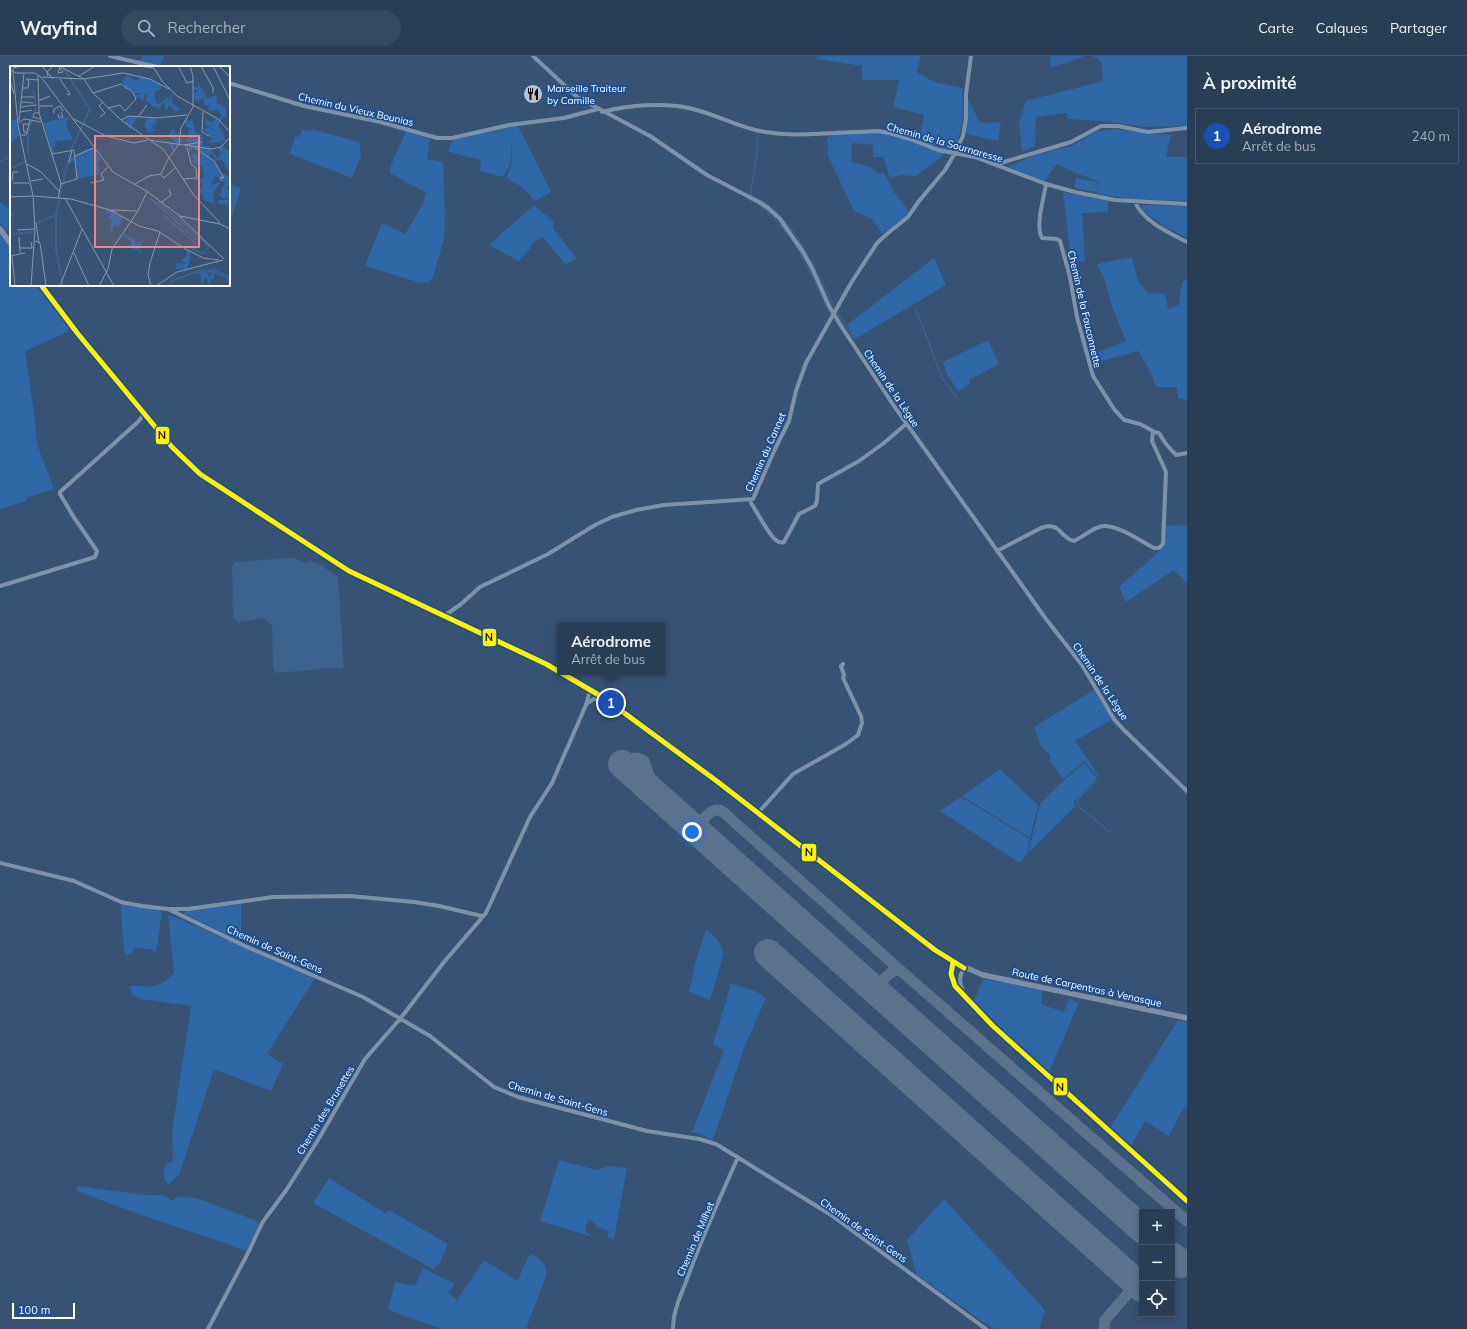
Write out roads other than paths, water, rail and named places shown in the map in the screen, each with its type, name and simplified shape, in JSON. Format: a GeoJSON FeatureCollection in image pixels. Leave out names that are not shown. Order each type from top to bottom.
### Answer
{"type":"FeatureCollection","features":[{"type":"Feature","properties":{"kind":"main road"},"geometry":{"type":"LineString","coordinates":[[0,229],[10,243]]}},
{"type":"Feature","properties":{"kind":"main road","name":"Route de Carpentras à Venasque"},"geometry":{"type":"LineString","coordinates":[[42,286],[78,334],[181,457],[200,474],[349,571],[557,670]]}},
{"type":"Feature","properties":{"kind":"main road","name":"Route de Carpentras à Venasque"},"geometry":{"type":"LineString","coordinates":[[565,675],[604,698],[663,741],[854,886],[935,950],[953,962],[983,975],[1187,1018]]}},
{"type":"Feature","properties":{"kind":"street"},"geometry":{"type":"LineString","coordinates":[[110,56],[153,66]]}},
{"type":"Feature","properties":{"kind":"street","name":"Chemin de la Lègue"},"geometry":{"type":"LineString","coordinates":[[533,56],[577,97],[650,136],[707,175],[768,208],[780,219],[804,252],[834,314],[906,424],[1046,619],[1082,665],[1114,719],[1187,791]]}},
{"type":"Feature","properties":{"kind":"street","name":"Chemin du Cannet"},"geometry":{"type":"LineString","coordinates":[[444,616],[480,587],[548,554],[595,524],[612,517],[636,510],[664,505],[753,499],[775,448],[789,422],[796,391],[806,363],[851,283],[877,243],[908,218],[919,201],[945,170],[955,153],[963,136],[966,118],[966,94],[971,56]]}},
{"type":"Feature","properties":{"kind":"street","name":"Chemin du Vieux Bounias"},"geometry":{"type":"LineString","coordinates":[[230,83],[304,106],[381,122],[431,136],[444,138],[452,138],[521,122],[564,118],[600,110]]}},
{"type":"Feature","properties":{"kind":"street","name":"Chemin de la Sournaresse"},"geometry":{"type":"LineString","coordinates":[[600,110],[645,106],[677,106],[692,108],[738,126],[764,132],[793,135],[878,131],[910,139],[938,150],[975,157],[997,164],[1046,184],[1098,196],[1135,202],[1187,204]]}},
{"type":"Feature","properties":{"kind":"street"},"geometry":{"type":"LineString","coordinates":[[997,164],[1070,142],[1101,126],[1118,126],[1148,132],[1187,128]]}},
{"type":"Feature","properties":{"kind":"street","name":"Chemin de la Fauconnette"},"geometry":{"type":"LineString","coordinates":[[1046,184],[1040,217],[1040,234],[1042,238],[1057,239],[1060,241],[1070,277],[1077,316],[1093,376],[1114,409],[1124,420],[1140,424],[1154,432]]}},
{"type":"Feature","properties":{"kind":"street"},"geometry":{"type":"LineString","coordinates":[[1135,202],[1137,207],[1148,219],[1187,242]]}},
{"type":"Feature","properties":{"kind":"street"},"geometry":{"type":"LineString","coordinates":[[0,586],[95,557],[97,551],[73,516],[60,492],[140,421],[144,413]]}},
{"type":"Feature","properties":{"kind":"street"},"geometry":{"type":"LineString","coordinates":[[751,503],[776,541],[784,542],[799,514],[815,506],[817,501],[818,484],[859,461],[906,424]]}},
{"type":"Feature","properties":{"kind":"street"},"geometry":{"type":"LineString","coordinates":[[997,551],[1049,525],[1054,526],[1074,541],[1105,525],[1111,526],[1154,548],[1161,546],[1163,541],[1167,480],[1166,472],[1152,441],[1154,432],[1159,433],[1176,455],[1187,453]]}},
{"type":"Feature","properties":{"kind":"street"},"geometry":{"type":"LineString","coordinates":[[758,813],[793,774],[846,744],[858,735],[861,730],[861,716],[843,678],[844,675],[841,666],[843,664]]}},
{"type":"Feature","properties":{"kind":"street","name":"Chemin des Brunettes"},"geometry":{"type":"LineString","coordinates":[[208,1329],[262,1223],[287,1189],[322,1134],[365,1059],[400,1019],[482,916],[486,913],[530,817],[552,783],[592,691]]}},
{"type":"Feature","properties":{"kind":"street"},"geometry":{"type":"LineString","coordinates":[[587,703],[594,699],[604,698]]}},
{"type":"Feature","properties":{"kind":"street","name":"Chemin de Saint-Gens"},"geometry":{"type":"LineString","coordinates":[[0,863],[74,881],[121,902],[168,909],[245,946],[364,997],[430,1036],[494,1087],[518,1097],[647,1131],[699,1139],[716,1144],[831,1215],[986,1329]]}},
{"type":"Feature","properties":{"kind":"street"},"geometry":{"type":"LineString","coordinates":[[168,909],[188,909],[273,896],[350,896],[414,902],[482,916]]}},
{"type":"Feature","properties":{"kind":"street"},"geometry":{"type":"LineString","coordinates":[[953,962],[951,974],[953,981],[964,995],[999,1031],[1187,1201]]}},
{"type":"Feature","properties":{"kind":"street"},"geometry":{"type":"LineString","coordinates":[[964,968],[960,976],[960,983],[964,995]]}},
{"type":"Feature","properties":{"kind":"street","name":"Chemin de Milhet"},"geometry":{"type":"LineString","coordinates":[[673,1329],[676,1309],[692,1264],[738,1157]]}},
{"type":"Feature","properties":{"kind":"waterway"},"geometry":{"type":"LineString","coordinates":[[758,134],[756,161],[750,194],[766,203],[791,228],[810,258],[834,306]]}},
{"type":"Feature","properties":{"kind":"waterway"},"geometry":{"type":"LineString","coordinates":[[0,162],[6,158],[10,160]]}},
{"type":"Feature","properties":{"kind":"waterway"},"geometry":{"type":"LineString","coordinates":[[749,199],[761,206],[775,220],[794,244],[803,258],[830,314]]}},
{"type":"Feature","properties":{"kind":"waterway"},"geometry":{"type":"LineString","coordinates":[[916,309],[942,378],[957,398]]}},
{"type":"Feature","properties":{"kind":"waterway"},"geometry":{"type":"LineString","coordinates":[[837,312],[854,339]]}},
{"type":"Feature","properties":{"kind":"waterway"},"geometry":{"type":"LineString","coordinates":[[1112,721],[1144,752]]}},
{"type":"Feature","properties":{"kind":"waterway"},"geometry":{"type":"LineString","coordinates":[[1148,756],[1164,771]]}},
{"type":"Feature","properties":{"kind":"waterway"},"geometry":{"type":"LineString","coordinates":[[1097,780],[1077,802],[1078,806],[1110,832]]}},
{"type":"Feature","properties":{"kind":"waterway"},"geometry":{"type":"LineString","coordinates":[[1175,782],[1187,795]]}},
{"type":"Feature","properties":{"kind":"place","name":"Marseille Traiteur by Camille"},"geometry":{"type":"Point","coordinates":[533,94]}},
{"type":"Feature","properties":{"kind":"place","name":"Aérodrome"},"geometry":{"type":"Point","coordinates":[611,703]}}]}
